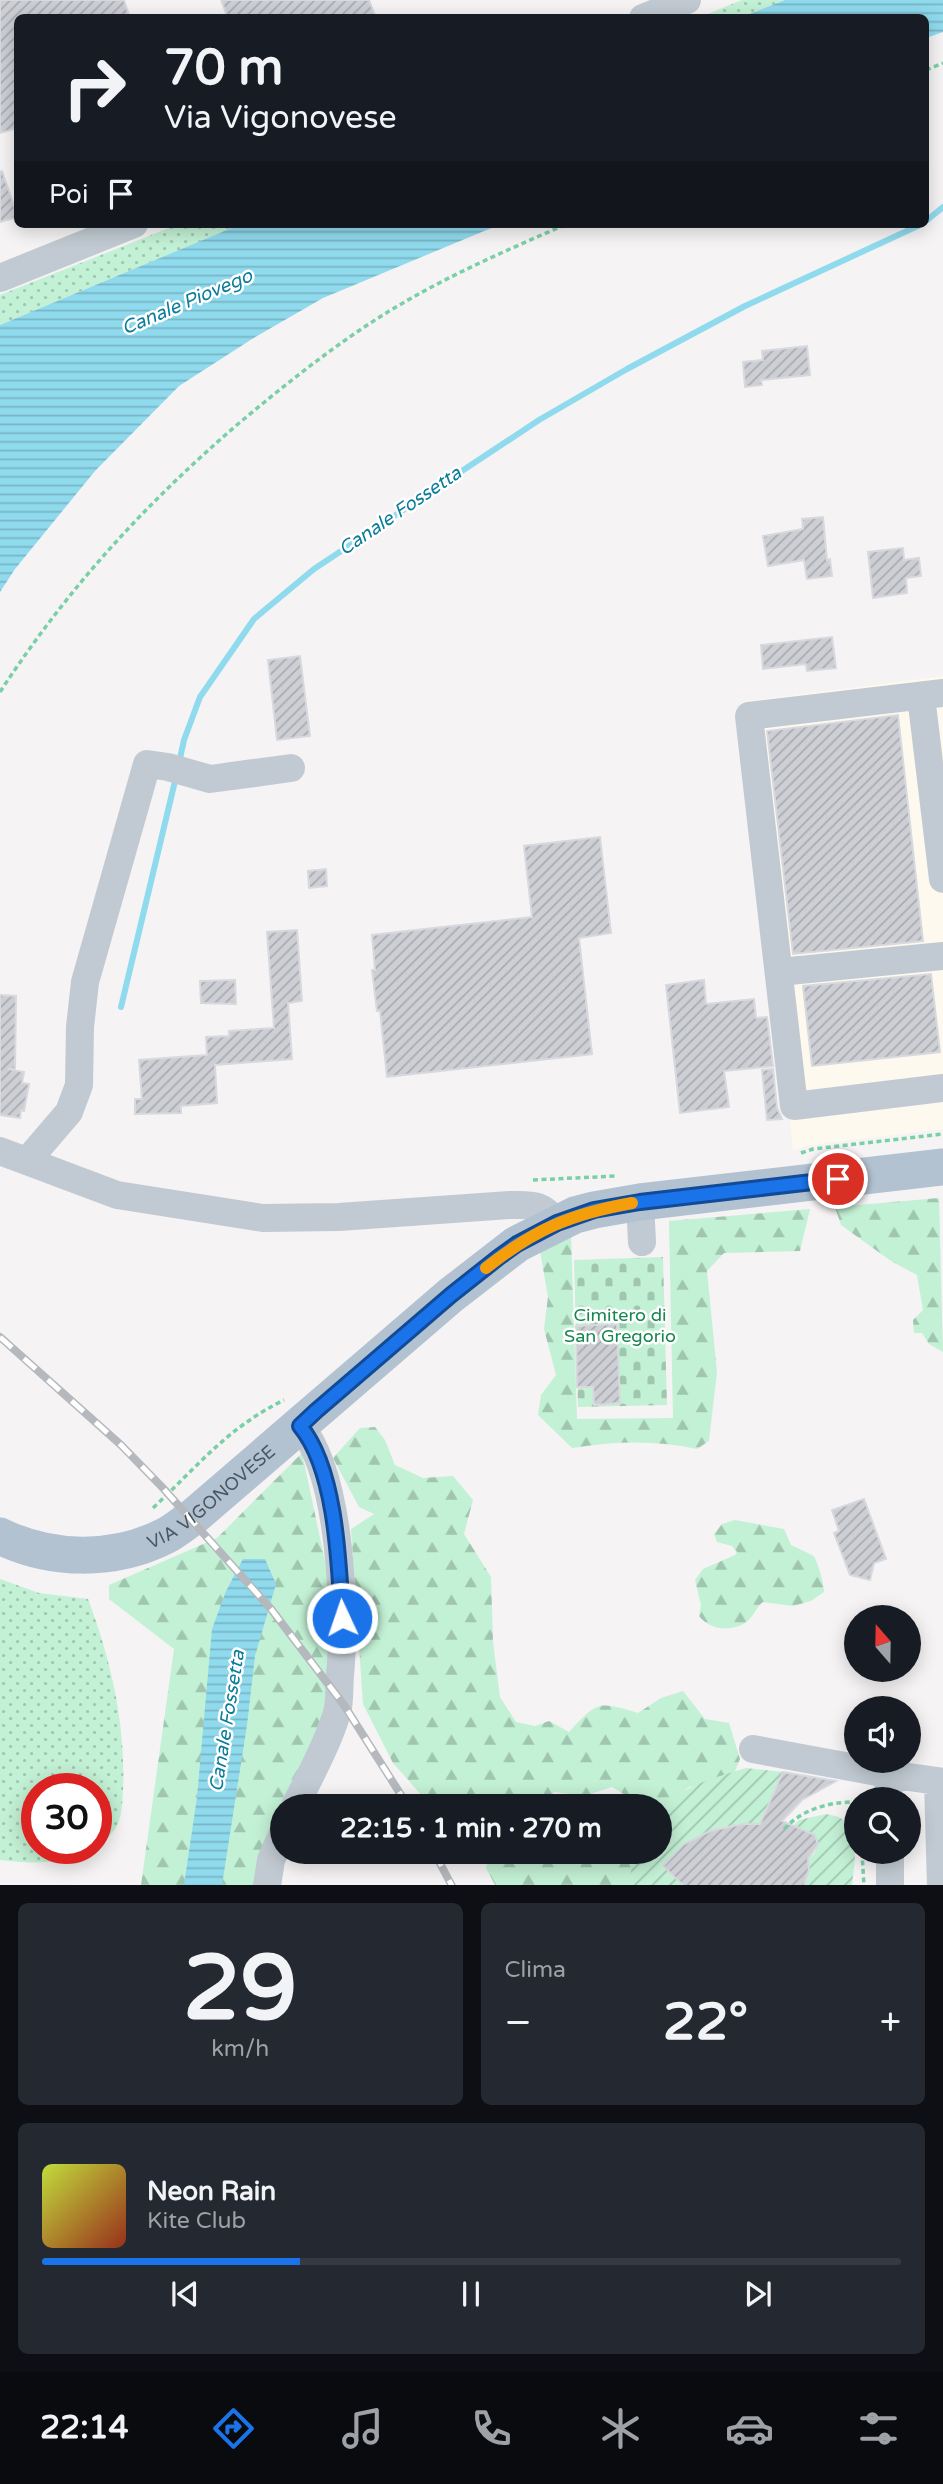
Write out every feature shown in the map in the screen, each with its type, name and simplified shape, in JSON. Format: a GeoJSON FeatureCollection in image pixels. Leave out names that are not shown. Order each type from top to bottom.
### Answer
{"type":"FeatureCollection","features":[{"type":"Feature","properties":{"kind":"main road","name":"VIA VIGONOVESE"},"geometry":{"type":"LineString","coordinates":[[0,1536],[18,1545],[48,1553],[72,1555],[98,1554],[148,1543],[166,1535],[193,1517],[294,1411],[517,1244],[557,1223],[594,1210],[629,1189],[943,1167]]}},
{"type":"Feature","properties":{"kind":"street"},"geometry":{"type":"LineString","coordinates":[[653,14],[687,0]]}},
{"type":"Feature","properties":{"kind":"street"},"geometry":{"type":"LineString","coordinates":[[9,275],[124,228]]}},
{"type":"Feature","properties":{"kind":"street"},"geometry":{"type":"LineString","coordinates":[[943,878],[932,694],[749,716],[794,1106],[943,1088]]}},
{"type":"Feature","properties":{"kind":"street"},"geometry":{"type":"LineString","coordinates":[[27,1161],[69,1112],[79,1085],[80,1027],[85,982],[147,764],[210,779],[291,768]]}},
{"type":"Feature","properties":{"kind":"street"},"geometry":{"type":"LineString","coordinates":[[779,972],[943,956]]}},
{"type":"Feature","properties":{"kind":"street"},"geometry":{"type":"LineString","coordinates":[[0,1151],[117,1195],[263,1218],[339,1217],[535,1205],[547,1210],[557,1223]]}},
{"type":"Feature","properties":{"kind":"street"},"geometry":{"type":"LineString","coordinates":[[629,1189],[642,1242]]}},
{"type":"Feature","properties":{"kind":"street"},"geometry":{"type":"LineString","coordinates":[[294,1411],[310,1438],[331,1505],[339,1566],[343,1644],[338,1711],[300,1794]]}},
{"type":"Feature","properties":{"kind":"street"},"geometry":{"type":"LineString","coordinates":[[753,1749],[888,1787],[940,1782],[942,1885]]}},
{"type":"Feature","properties":{"kind":"street"},"geometry":{"type":"LineString","coordinates":[[267,1885],[270,1864]]}},
{"type":"Feature","properties":{"kind":"street"},"geometry":{"type":"LineString","coordinates":[[890,1864],[890,1885]]}},
{"type":"Feature","properties":{"kind":"path"},"geometry":{"type":"LineString","coordinates":[[0,692],[59,609],[124,531],[198,459],[279,389],[392,310],[474,266],[558,228]]}},
{"type":"Feature","properties":{"kind":"path"},"geometry":{"type":"LineString","coordinates":[[813,1150],[943,1134]]}},
{"type":"Feature","properties":{"kind":"path"},"geometry":{"type":"LineString","coordinates":[[524,1181],[629,1189]]}},
{"type":"Feature","properties":{"kind":"path"},"geometry":{"type":"LineString","coordinates":[[144,1515],[228,1434],[265,1409],[294,1411]]}},
{"type":"Feature","properties":{"kind":"path"},"geometry":{"type":"LineString","coordinates":[[783,1829],[794,1818],[813,1809],[844,1802]]}},
{"type":"Feature","properties":{"kind":"path"},"geometry":{"type":"LineString","coordinates":[[863,1864],[864,1885]]}},
{"type":"Feature","properties":{"kind":"shaded area"},"geometry":{"type":"Polygon","coordinates":[[[943,676],[943,1129],[810,1145],[793,1150],[743,702],[943,676]]]}},
{"type":"Feature","properties":{"kind":"green space"},"geometry":{"type":"Polygon","coordinates":[[[742,0],[785,0],[750,14],[708,14],[742,0]]]}},
{"type":"Feature","properties":{"kind":"green space"},"geometry":{"type":"Polygon","coordinates":[[[169,228],[231,228],[0,325],[0,295],[169,228]]]}},
{"type":"Feature","properties":{"kind":"green space"},"geometry":{"type":"Polygon","coordinates":[[[939,1198],[943,1352],[929,1344],[922,1333],[914,1333],[913,1320],[923,1310],[917,1275],[891,1261],[841,1225],[835,1207],[939,1198]]]}},
{"type":"Feature","properties":{"kind":"green space"},"geometry":{"type":"Polygon","coordinates":[[[810,1209],[800,1251],[724,1253],[707,1271],[717,1372],[709,1441],[697,1449],[634,1442],[572,1448],[538,1415],[541,1395],[556,1375],[544,1329],[548,1297],[540,1251],[571,1234],[577,1419],[673,1418],[669,1221],[810,1209]]]}},
{"type":"Feature","properties":{"kind":"green space","name":"Cimitero di San Gregorio"},"geometry":{"type":"Polygon","coordinates":[[[663,1257],[667,1405],[578,1407],[574,1260],[663,1257]]]}},
{"type":"Feature","properties":{"kind":"green space"},"geometry":{"type":"Polygon","coordinates":[[[375,1427],[385,1440],[395,1465],[423,1478],[453,1476],[473,1500],[464,1534],[491,1577],[493,1642],[500,1697],[516,1722],[535,1726],[549,1721],[569,1732],[586,1714],[599,1706],[638,1713],[661,1698],[683,1691],[705,1719],[729,1723],[740,1759],[731,1781],[689,1787],[672,1801],[672,1794],[623,1794],[612,1787],[590,1794],[420,1794],[393,1763],[363,1704],[351,1529],[374,1514],[359,1507],[333,1458],[360,1428],[375,1427]]]}},
{"type":"Feature","properties":{"kind":"green space"},"geometry":{"type":"Polygon","coordinates":[[[302,1453],[332,1594],[334,1707],[288,1794],[270,1794],[270,1839],[260,1859],[255,1885],[141,1885],[174,1649],[109,1599],[109,1585],[217,1538],[302,1453]]]}},
{"type":"Feature","properties":{"kind":"green space"},"geometry":{"type":"Polygon","coordinates":[[[735,1520],[784,1529],[791,1545],[814,1556],[824,1592],[811,1601],[793,1606],[763,1602],[748,1621],[733,1628],[714,1627],[704,1621],[699,1616],[701,1605],[695,1580],[703,1569],[737,1552],[732,1546],[717,1542],[714,1534],[722,1524],[735,1520]]]}},
{"type":"Feature","properties":{"kind":"green space"},"geometry":{"type":"Polygon","coordinates":[[[0,1579],[39,1593],[88,1599],[110,1669],[122,1742],[122,1807],[112,1833],[112,1773],[21,1773],[21,1861],[0,1860],[0,1579]]]}},
{"type":"Feature","properties":{"kind":"green space"},"geometry":{"type":"Polygon","coordinates":[[[746,1768],[783,1772],[760,1824],[719,1828],[694,1839],[672,1856],[672,1798],[712,1779],[746,1768]]]}},
{"type":"Feature","properties":{"kind":"green space"},"geometry":{"type":"Polygon","coordinates":[[[826,1814],[844,1821],[844,1864],[854,1864],[852,1885],[804,1885],[809,1869],[808,1859],[818,1845],[815,1835],[807,1831],[796,1835],[788,1831],[799,1820],[826,1814]]]}},
{"type":"Feature","properties":{"kind":"green space"},"geometry":{"type":"Polygon","coordinates":[[[487,1864],[645,1864],[644,1885],[495,1885],[486,1868],[487,1864]]]}},
{"type":"Feature","properties":{"kind":"green space"},"geometry":{"type":"Polygon","coordinates":[[[632,1864],[665,1864],[663,1866],[684,1885],[632,1885],[632,1864]]]}},
{"type":"Feature","properties":{"kind":"water"},"geometry":{"type":"Polygon","coordinates":[[[785,0],[943,0],[943,32],[929,37],[929,14],[750,14],[785,0]]]}},
{"type":"Feature","properties":{"kind":"water","name":"Canale Piovego"},"geometry":{"type":"Polygon","coordinates":[[[231,228],[491,228],[323,298],[179,386],[95,471],[15,569],[0,592],[0,325],[231,228]]]}},
{"type":"Feature","properties":{"kind":"water"},"geometry":{"type":"Polygon","coordinates":[[[243,1559],[265,1559],[276,1584],[255,1656],[222,1885],[184,1885],[197,1797],[212,1629],[226,1591],[243,1559]]]}},
{"type":"Feature","properties":{"kind":"building"},"geometry":{"type":"Polygon","coordinates":[[[0,0],[124,0],[129,14],[14,14],[14,129],[0,133],[0,0]]]}},
{"type":"Feature","properties":{"kind":"building"},"geometry":{"type":"Polygon","coordinates":[[[221,0],[369,0],[374,14],[226,14],[221,0]]]}},
{"type":"Feature","properties":{"kind":"building"},"geometry":{"type":"Polygon","coordinates":[[[2,171],[14,206],[14,218],[0,222],[2,171]]]}},
{"type":"Feature","properties":{"kind":"building"},"geometry":{"type":"Polygon","coordinates":[[[807,346],[810,375],[761,380],[762,385],[745,387],[743,362],[763,360],[762,351],[807,346]]]}},
{"type":"Feature","properties":{"kind":"building"},"geometry":{"type":"Polygon","coordinates":[[[823,517],[827,560],[830,559],[832,576],[807,579],[804,560],[768,566],[763,536],[803,529],[802,519],[823,517]]]}},
{"type":"Feature","properties":{"kind":"building"},"geometry":{"type":"Polygon","coordinates":[[[903,548],[904,560],[919,558],[921,576],[906,578],[907,593],[873,598],[868,552],[903,548]]]}},
{"type":"Feature","properties":{"kind":"building"},"geometry":{"type":"Polygon","coordinates":[[[832,637],[836,668],[807,671],[806,664],[763,669],[761,645],[832,637]]]}},
{"type":"Feature","properties":{"kind":"building"},"geometry":{"type":"Polygon","coordinates":[[[300,656],[310,736],[277,740],[268,660],[300,656]]]}},
{"type":"Feature","properties":{"kind":"building"},"geometry":{"type":"Polygon","coordinates":[[[898,715],[923,941],[793,954],[767,731],[898,715]]]}},
{"type":"Feature","properties":{"kind":"building"},"geometry":{"type":"Polygon","coordinates":[[[600,837],[611,933],[579,938],[592,1054],[387,1077],[380,1011],[377,1011],[372,970],[375,970],[372,935],[532,917],[524,846],[600,837]]]}},
{"type":"Feature","properties":{"kind":"building"},"geometry":{"type":"Polygon","coordinates":[[[326,869],[327,886],[309,888],[308,871],[326,869]]]}},
{"type":"Feature","properties":{"kind":"building"},"geometry":{"type":"Polygon","coordinates":[[[297,930],[302,1001],[288,1003],[292,1059],[215,1065],[217,1103],[181,1106],[181,1113],[135,1114],[135,1099],[142,1099],[139,1060],[207,1055],[206,1037],[229,1036],[229,1031],[274,1028],[267,932],[297,930]]]}},
{"type":"Feature","properties":{"kind":"building"},"geometry":{"type":"Polygon","coordinates":[[[931,974],[940,1052],[812,1066],[803,986],[931,974]]]}},
{"type":"Feature","properties":{"kind":"building"},"geometry":{"type":"Polygon","coordinates":[[[235,980],[236,1004],[201,1003],[200,981],[235,980]]]}},
{"type":"Feature","properties":{"kind":"building"},"geometry":{"type":"Polygon","coordinates":[[[704,980],[706,1004],[754,999],[756,1018],[767,1017],[773,1066],[724,1071],[729,1107],[680,1113],[666,985],[704,980]]]}},
{"type":"Feature","properties":{"kind":"building"},"geometry":{"type":"Polygon","coordinates":[[[0,995],[16,996],[15,1069],[8,1069],[24,1072],[22,1083],[29,1084],[20,1118],[0,1115],[0,995]]]}},
{"type":"Feature","properties":{"kind":"building"},"geometry":{"type":"Polygon","coordinates":[[[773,1069],[777,1108],[782,1119],[767,1120],[762,1070],[773,1069]]]}},
{"type":"Feature","properties":{"kind":"building"},"geometry":{"type":"Polygon","coordinates":[[[617,1324],[620,1403],[594,1405],[593,1387],[577,1387],[576,1326],[617,1324]]]}},
{"type":"Feature","properties":{"kind":"building"},"geometry":{"type":"Polygon","coordinates":[[[864,1499],[886,1559],[874,1563],[870,1580],[850,1575],[834,1533],[839,1531],[832,1510],[864,1499]]]}},
{"type":"Feature","properties":{"kind":"building"},"geometry":{"type":"Polygon","coordinates":[[[783,1772],[836,1781],[802,1800],[782,1821],[815,1835],[818,1845],[808,1859],[809,1869],[804,1885],[683,1885],[663,1866],[672,1864],[672,1857],[684,1844],[710,1831],[743,1824],[760,1824],[783,1772]]]}},
{"type":"Feature","properties":{"kind":"waterway","name":"Canale Fossetta"},"geometry":{"type":"LineString","coordinates":[[929,219],[943,207]]}},
{"type":"Feature","properties":{"kind":"waterway","name":"Canale Fossetta"},"geometry":{"type":"LineString","coordinates":[[179,763],[184,740],[200,697],[254,619],[314,569],[539,420],[627,369],[745,306],[913,228]]}},
{"type":"Feature","properties":{"kind":"waterway","name":"Canale Fossetta"},"geometry":{"type":"LineString","coordinates":[[121,1007],[176,777]]}},
{"type":"Feature","properties":{"kind":"railway"},"geometry":{"type":"LineString","coordinates":[[0,1337],[121,1445],[271,1609],[344,1705],[400,1794]]}},
{"type":"Feature","properties":{"kind":"railway"},"geometry":{"type":"LineString","coordinates":[[440,1864],[451,1885]]}},
{"type":"Feature","properties":{"kind":"slow traffic"},"geometry":{"type":"LineString","coordinates":[[486,1268],[517,1244],[557,1223],[575,1215],[632,1203]]}},
{"type":"Feature","properties":{"kind":"route"},"geometry":{"type":"LineString","coordinates":[[342,1618],[331,1505],[319,1460],[310,1438],[300,1426],[316,1411],[499,1257],[537,1232],[557,1223],[594,1210],[640,1202],[838,1179]]}}]}
